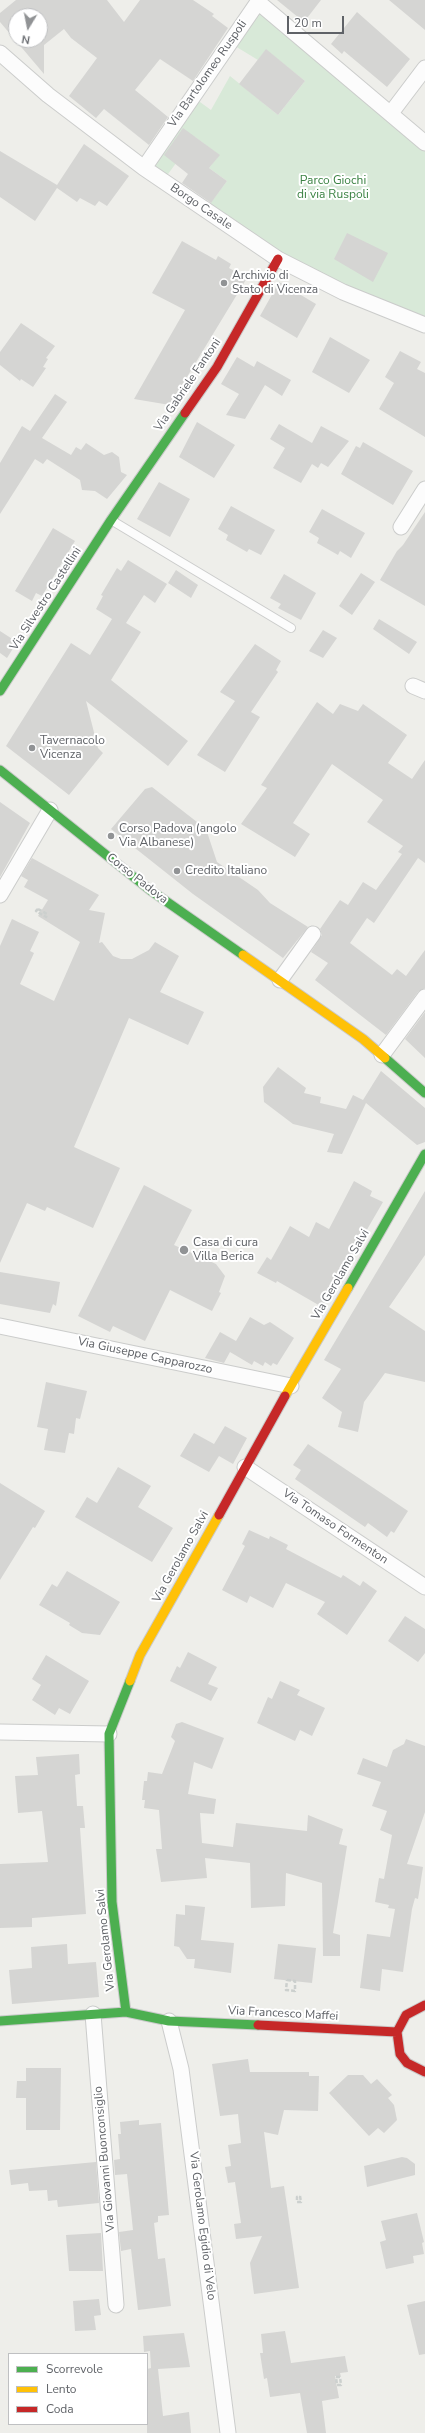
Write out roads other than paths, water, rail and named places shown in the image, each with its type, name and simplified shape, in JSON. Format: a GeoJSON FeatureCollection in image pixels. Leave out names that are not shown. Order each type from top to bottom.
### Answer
{"type":"FeatureCollection","features":[{"type":"Feature","properties":{"kind":"street","name":"Via Bartolomeo Ruspoli"},"geometry":{"type":"LineString","coordinates":[[144,168],[258,2],[425,143]]}},
{"type":"Feature","properties":{"kind":"street","name":"Borgo Casale"},"geometry":{"type":"LineString","coordinates":[[0,53],[48,95],[144,168],[278,259],[343,292],[425,325]]}},
{"type":"Feature","properties":{"kind":"street"},"geometry":{"type":"LineString","coordinates":[[391,113],[425,68]]}},
{"type":"Feature","properties":{"kind":"street","name":"Via Gabriele Fantoni"},"geometry":{"type":"LineString","coordinates":[[111,520],[217,367],[278,259]]}},
{"type":"Feature","properties":{"kind":"street"},"geometry":{"type":"LineString","coordinates":[[401,527],[425,489]]}},
{"type":"Feature","properties":{"kind":"street","name":"Via Silvestro Castellini"},"geometry":{"type":"LineString","coordinates":[[0,691],[111,520]]}},
{"type":"Feature","properties":{"kind":"street","name":"Corso Padova"},"geometry":{"type":"LineString","coordinates":[[0,770],[150,890],[280,980],[382,1055],[425,1093]]}},
{"type":"Feature","properties":{"kind":"street"},"geometry":{"type":"LineString","coordinates":[[0,895],[50,810]]}},
{"type":"Feature","properties":{"kind":"street"},"geometry":{"type":"LineString","coordinates":[[280,980],[313,934]]}},
{"type":"Feature","properties":{"kind":"street"},"geometry":{"type":"LineString","coordinates":[[382,1055],[425,997]]}},
{"type":"Feature","properties":{"kind":"street","name":"Via Gerolamo Salvi"},"geometry":{"type":"LineString","coordinates":[[126,2012],[112,1902],[108,1734],[140,1655],[291,1386],[425,1154]]}},
{"type":"Feature","properties":{"kind":"street","name":"Via Giuseppe Capparozzo"},"geometry":{"type":"LineString","coordinates":[[0,1326],[291,1386]]}},
{"type":"Feature","properties":{"kind":"street","name":"Via Tomaso Formenton"},"geometry":{"type":"LineString","coordinates":[[245,1467],[425,1587]]}},
{"type":"Feature","properties":{"kind":"street"},"geometry":{"type":"LineString","coordinates":[[0,1732],[108,1734]]}},
{"type":"Feature","properties":{"kind":"street"},"geometry":{"type":"LineString","coordinates":[[425,2005],[414,2009],[406,2015],[397,2032],[400,2054],[407,2063],[425,2072]]}},
{"type":"Feature","properties":{"kind":"street","name":"Via Francesco Maffei"},"geometry":{"type":"LineString","coordinates":[[0,2021],[126,2012],[168,2020],[397,2032]]}},
{"type":"Feature","properties":{"kind":"street","name":"Via Giovanni Buonconsiglio"},"geometry":{"type":"LineString","coordinates":[[93,2014],[116,2305]]}},
{"type":"Feature","properties":{"kind":"street","name":"Via Gerolamo Egidio di Velo"},"geometry":{"type":"LineString","coordinates":[[168,2020],[182,2069],[228,2433]]}},
{"type":"Feature","properties":{"kind":"lane"},"geometry":{"type":"LineString","coordinates":[[111,520],[291,628]]}},
{"type":"Feature","properties":{"kind":"place","name":"Archivio di Stato di Vicenza"},"geometry":{"type":"Point","coordinates":[224,283]}},
{"type":"Feature","properties":{"kind":"place","name":"Tavernacolo Vicenza"},"geometry":{"type":"Point","coordinates":[32,748]}},
{"type":"Feature","properties":{"kind":"place","name":"Corso Padova (angolo Via Albanese)"},"geometry":{"type":"Point","coordinates":[111,836]}},
{"type":"Feature","properties":{"kind":"place","name":"Credito Italiano"},"geometry":{"type":"Point","coordinates":[177,871]}},
{"type":"Feature","properties":{"kind":"place","name":"Casa di cura Villa Berica"},"geometry":{"type":"Point","coordinates":[184,1250]}},
{"type":"Feature","properties":{"kind":"park label","name":"Parco Giochi di via Ruspoli"},"geometry":{"type":"Point","coordinates":[333,188]}}]}
